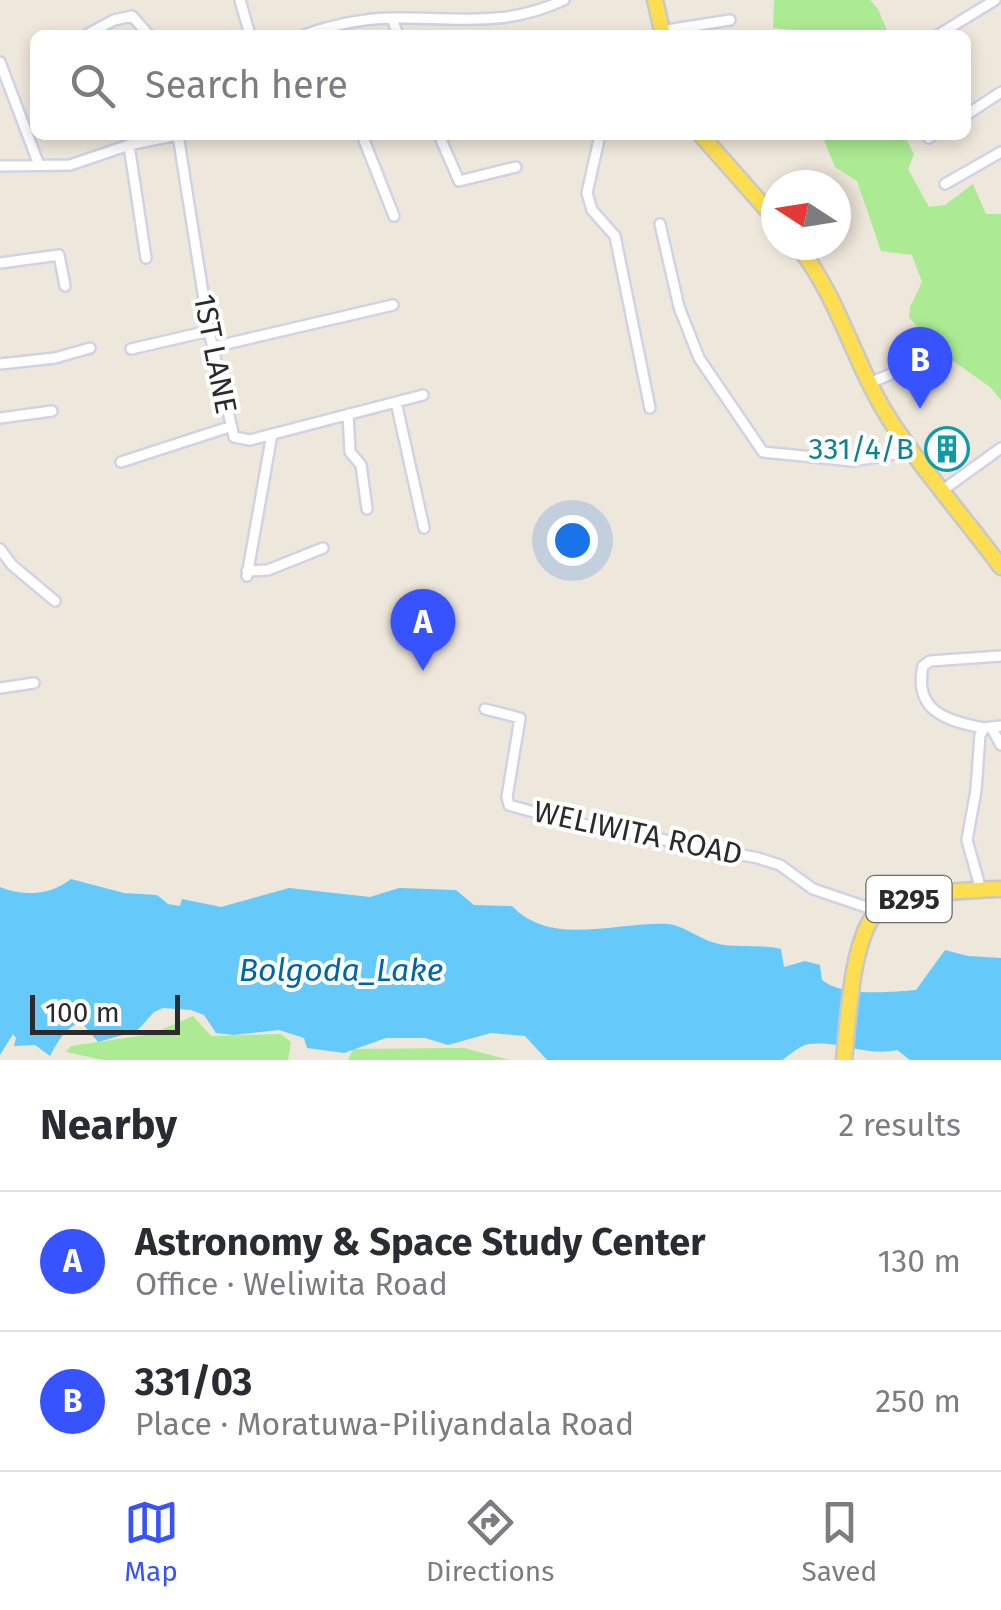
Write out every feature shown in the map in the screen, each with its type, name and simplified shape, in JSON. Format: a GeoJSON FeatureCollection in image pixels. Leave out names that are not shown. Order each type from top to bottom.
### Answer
{"type":"FeatureCollection","features":[{"type":"Feature","properties":{"kind":"main road"},"geometry":{"type":"LineString","coordinates":[[655,0],[661,30]]}},
{"type":"Feature","properties":{"kind":"main road"},"geometry":{"type":"LineString","coordinates":[[705,140],[761,202]]}},
{"type":"Feature","properties":{"kind":"main road"},"geometry":{"type":"LineString","coordinates":[[807,260],[831,298],[869,383],[912,450],[1001,567]]}},
{"type":"Feature","properties":{"kind":"main road","name":"B295"},"geometry":{"type":"LineString","coordinates":[[844,1060],[855,965],[862,939],[878,911],[900,900],[1001,888]]}},
{"type":"Feature","properties":{"kind":"street"},"geometry":{"type":"LineString","coordinates":[[240,0],[249,30]]}},
{"type":"Feature","properties":{"kind":"street"},"geometry":{"type":"LineString","coordinates":[[332,30],[392,18],[496,20],[522,16],[564,0]]}},
{"type":"Feature","properties":{"kind":"street"},"geometry":{"type":"LineString","coordinates":[[946,30],[996,0]]}},
{"type":"Feature","properties":{"kind":"street"},"geometry":{"type":"LineString","coordinates":[[95,30],[132,16],[145,30]]}},
{"type":"Feature","properties":{"kind":"street"},"geometry":{"type":"LineString","coordinates":[[392,18],[396,30]]}},
{"type":"Feature","properties":{"kind":"street"},"geometry":{"type":"LineString","coordinates":[[678,30],[730,20]]}},
{"type":"Feature","properties":{"kind":"street"},"geometry":{"type":"LineString","coordinates":[[0,62],[39,166]]}},
{"type":"Feature","properties":{"kind":"street"},"geometry":{"type":"LineString","coordinates":[[971,113],[1001,92]]}},
{"type":"Feature","properties":{"kind":"street"},"geometry":{"type":"LineString","coordinates":[[0,166],[70,165],[154,140]]}},
{"type":"Feature","properties":{"kind":"street","name":"1ST LANE"},"geometry":{"type":"LineString","coordinates":[[179,140],[209,331],[234,437],[242,440],[272,434],[423,395]]}},
{"type":"Feature","properties":{"kind":"street"},"geometry":{"type":"LineString","coordinates":[[364,140],[394,216]]}},
{"type":"Feature","properties":{"kind":"street"},"geometry":{"type":"LineString","coordinates":[[441,140],[459,181],[516,167]]}},
{"type":"Feature","properties":{"kind":"street"},"geometry":{"type":"LineString","coordinates":[[599,140],[587,193],[592,210],[615,236],[650,408]]}},
{"type":"Feature","properties":{"kind":"street"},"geometry":{"type":"LineString","coordinates":[[129,145],[146,258]]}},
{"type":"Feature","properties":{"kind":"street"},"geometry":{"type":"LineString","coordinates":[[945,184],[1001,152]]}},
{"type":"Feature","properties":{"kind":"street"},"geometry":{"type":"LineString","coordinates":[[660,224],[680,307],[699,358],[763,452],[852,461],[912,450]]}},
{"type":"Feature","properties":{"kind":"street"},"geometry":{"type":"LineString","coordinates":[[0,264],[59,255],[65,286]]}},
{"type":"Feature","properties":{"kind":"street"},"geometry":{"type":"LineString","coordinates":[[213,347],[393,305]]}},
{"type":"Feature","properties":{"kind":"street"},"geometry":{"type":"LineString","coordinates":[[131,349],[209,331]]}},
{"type":"Feature","properties":{"kind":"street"},"geometry":{"type":"LineString","coordinates":[[0,364],[55,358],[90,348]]}},
{"type":"Feature","properties":{"kind":"street"},"geometry":{"type":"LineString","coordinates":[[869,383],[916,364]]}},
{"type":"Feature","properties":{"kind":"street"},"geometry":{"type":"LineString","coordinates":[[396,402],[424,528]]}},
{"type":"Feature","properties":{"kind":"street"},"geometry":{"type":"LineString","coordinates":[[0,418],[52,411]]}},
{"type":"Feature","properties":{"kind":"street"},"geometry":{"type":"LineString","coordinates":[[348,414],[350,452],[361,465],[367,509]]}},
{"type":"Feature","properties":{"kind":"street"},"geometry":{"type":"LineString","coordinates":[[121,462],[229,427]]}},
{"type":"Feature","properties":{"kind":"street"},"geometry":{"type":"LineString","coordinates":[[272,434],[247,574],[268,570],[322,548]]}},
{"type":"Feature","properties":{"kind":"street"},"geometry":{"type":"LineString","coordinates":[[944,490],[1001,448]]}},
{"type":"Feature","properties":{"kind":"street"},"geometry":{"type":"LineString","coordinates":[[0,549],[12,565],[55,601]]}},
{"type":"Feature","properties":{"kind":"street"},"geometry":{"type":"LineString","coordinates":[[992,727],[947,720],[926,702],[920,678],[922,666],[930,661],[1001,656]]}},
{"type":"Feature","properties":{"kind":"street"},"geometry":{"type":"LineString","coordinates":[[0,688],[34,683]]}},
{"type":"Feature","properties":{"kind":"street","name":"WELIWITA ROAD"},"geometry":{"type":"LineString","coordinates":[[485,710],[520,718],[509,805],[566,821],[758,858],[780,865],[814,889],[878,911]]}},
{"type":"Feature","properties":{"kind":"street"},"geometry":{"type":"LineString","coordinates":[[992,727],[1001,745]]}},
{"type":"Feature","properties":{"kind":"street"},"geometry":{"type":"LineString","coordinates":[[981,890],[967,840],[980,735],[992,727]]}},
{"type":"Feature","properties":{"kind":"green space"},"geometry":{"type":"Polygon","coordinates":[[[774,0],[870,0],[887,30],[794,30],[773,28],[774,0]]]}},
{"type":"Feature","properties":{"kind":"green space"},"geometry":{"type":"Polygon","coordinates":[[[824,140],[907,140],[914,154],[908,169],[929,207],[945,205],[973,184],[986,214],[1001,214],[1001,400],[990,387],[946,356],[909,318],[922,282],[912,255],[881,251],[857,181],[851,177],[851,170],[840,170],[824,140]]]}},
{"type":"Feature","properties":{"kind":"green space"},"geometry":{"type":"Polygon","coordinates":[[[193,1016],[211,1036],[281,1034],[291,1042],[288,1060],[103,1060],[66,1052],[71,1046],[152,1034],[193,1016]]]}},
{"type":"Feature","properties":{"kind":"green space"},"geometry":{"type":"Polygon","coordinates":[[[464,1048],[509,1060],[348,1060],[353,1049],[464,1048]]]}},
{"type":"Feature","properties":{"kind":"water","name":"Bolgoda_Lake"},"geometry":{"type":"Polygon","coordinates":[[[71,879],[124,893],[157,895],[168,904],[180,906],[182,899],[221,907],[289,888],[370,897],[399,888],[456,890],[474,905],[512,906],[528,919],[546,926],[586,930],[668,924],[719,944],[781,949],[784,967],[805,961],[820,965],[822,980],[854,991],[916,990],[945,950],[1001,958],[1001,1060],[910,1060],[897,1050],[820,1043],[802,1046],[782,1060],[547,1060],[525,1036],[491,1033],[448,1045],[425,1038],[386,1038],[344,1053],[307,1048],[304,1038],[279,1030],[216,1033],[204,1015],[163,1008],[137,1031],[98,1042],[81,1022],[66,1031],[50,1056],[35,1045],[14,1046],[13,1034],[0,1055],[0,887],[37,893],[71,879]]]}},
{"type":"Feature","properties":{"kind":"place","name":"331/03"},"geometry":{"type":"Point","coordinates":[920,409]}},
{"type":"Feature","properties":{"kind":"place","name":"331/4/B"},"geometry":{"type":"Point","coordinates":[947,449]}},
{"type":"Feature","properties":{"kind":"place","name":"Astronomy & Space Study Center"},"geometry":{"type":"Point","coordinates":[423,671]}}]}
